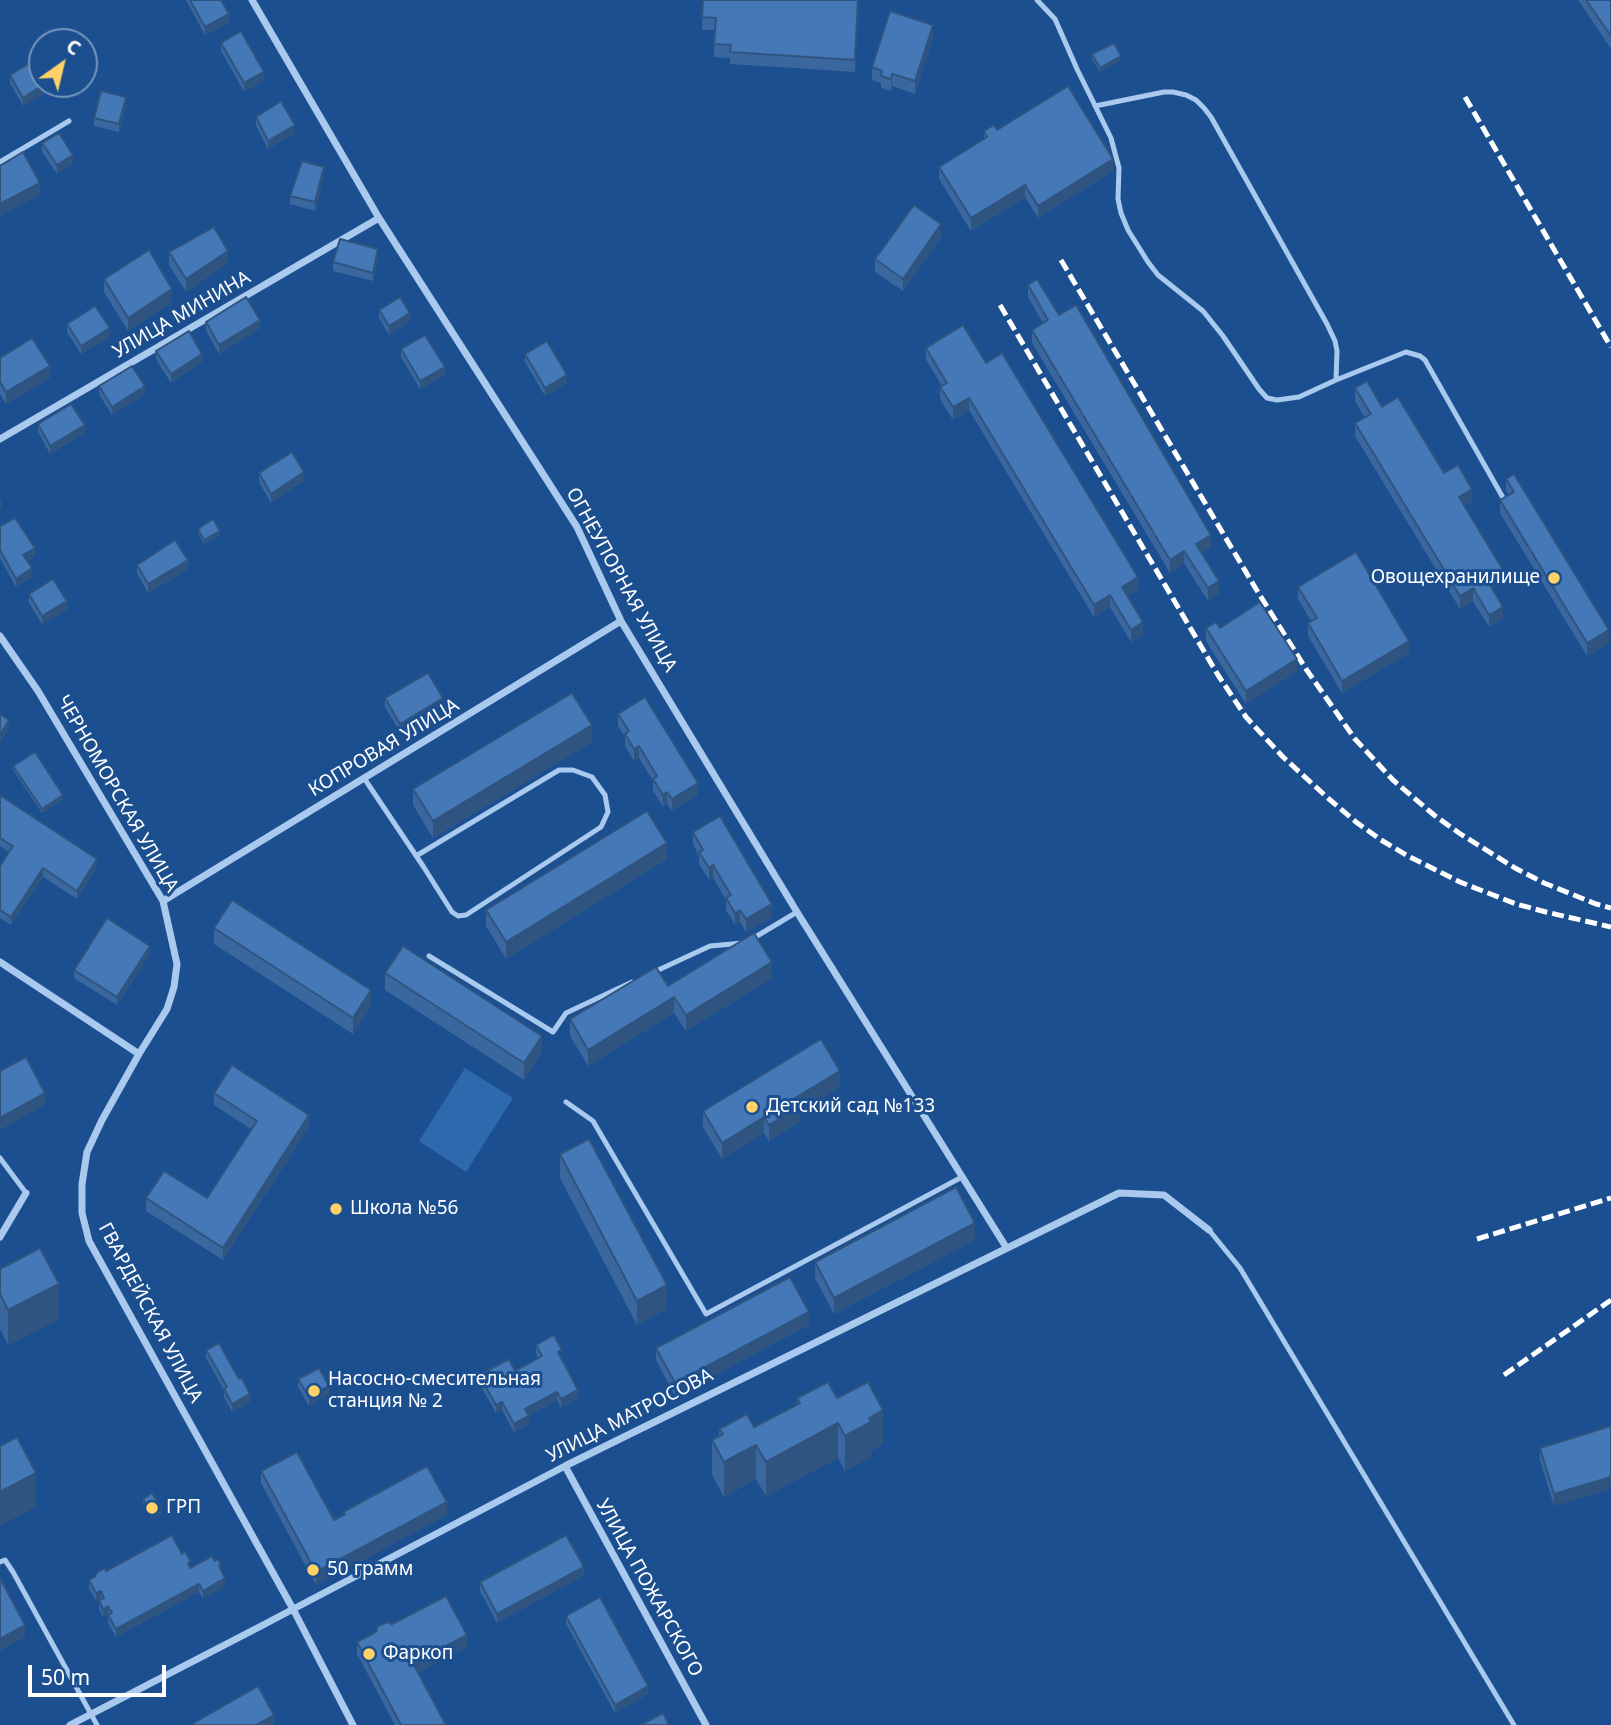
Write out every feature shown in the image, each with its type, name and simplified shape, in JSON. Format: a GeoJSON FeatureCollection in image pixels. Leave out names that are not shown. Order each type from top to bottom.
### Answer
{"type":"FeatureCollection","features":[{"type":"Feature","properties":{"kind":"street","name":"ОГНЕУПОРНАЯ УЛИЦА"},"geometry":{"type":"LineString","coordinates":[[252,0],[379,218],[577,527],[621,621],[797,912],[1006,1247]]}},
{"type":"Feature","properties":{"kind":"street","name":"УЛИЦА МИНИНА"},"geometry":{"type":"LineString","coordinates":[[0,439],[379,218]]}},
{"type":"Feature","properties":{"kind":"street","name":"КОПРОВАЯ УЛИЦА"},"geometry":{"type":"LineString","coordinates":[[163,901],[621,621]]}},
{"type":"Feature","properties":{"kind":"street","name":"ЧЕРНОМОРСКАЯ УЛИЦА"},"geometry":{"type":"LineString","coordinates":[[0,636],[38,691],[163,901],[177,964],[174,987],[167,1009],[139,1054]]}},
{"type":"Feature","properties":{"kind":"street"},"geometry":{"type":"LineString","coordinates":[[0,962],[139,1054]]}},
{"type":"Feature","properties":{"kind":"street","name":"ГВАРДЕЙСКАЯ УЛИЦА"},"geometry":{"type":"LineString","coordinates":[[139,1054],[87,1153],[82,1184],[82,1213],[89,1241],[293,1609],[353,1725]]}},
{"type":"Feature","properties":{"kind":"street"},"geometry":{"type":"LineString","coordinates":[[0,1237],[26,1193]]}},
{"type":"Feature","properties":{"kind":"street","name":"УЛИЦА МАТРОСОВА"},"geometry":{"type":"LineString","coordinates":[[69,1725],[565,1466],[1119,1193],[1164,1195],[1209,1230]]}},
{"type":"Feature","properties":{"kind":"street","name":"УЛИЦА ПОЖАРСКОГО"},"geometry":{"type":"LineString","coordinates":[[565,1466],[706,1725]]}},
{"type":"Feature","properties":{"kind":"lane"},"geometry":{"type":"LineString","coordinates":[[1037,0],[1055,19],[1111,138],[1119,169],[1118,199],[1128,230],[1158,275],[1203,311],[1259,389],[1267,397],[1277,400],[1299,397],[1406,352],[1419,356],[1424,360],[1506,503]]}},
{"type":"Feature","properties":{"kind":"lane"},"geometry":{"type":"LineString","coordinates":[[1096,106],[1173,92],[1196,100],[1204,108],[1327,324],[1337,351],[1336,380]]}},
{"type":"Feature","properties":{"kind":"lane"},"geometry":{"type":"LineString","coordinates":[[0,162],[69,121]]}},
{"type":"Feature","properties":{"kind":"lane"},"geometry":{"type":"LineString","coordinates":[[364,778],[452,912],[458,916],[466,915],[601,827],[608,812],[605,795],[592,778],[573,770],[559,769],[416,856]]}},
{"type":"Feature","properties":{"kind":"lane"},"geometry":{"type":"LineString","coordinates":[[650,974],[710,946],[746,942],[797,912]]}},
{"type":"Feature","properties":{"kind":"lane"},"geometry":{"type":"LineString","coordinates":[[429,956],[553,1032],[566,1013],[638,979]]}},
{"type":"Feature","properties":{"kind":"lane"},"geometry":{"type":"LineString","coordinates":[[566,1102],[593,1121],[706,1314],[962,1177]]}},
{"type":"Feature","properties":{"kind":"lane"},"geometry":{"type":"LineString","coordinates":[[0,1158],[26,1193]]}},
{"type":"Feature","properties":{"kind":"lane"},"geometry":{"type":"LineString","coordinates":[[1209,1230],[1240,1268],[1514,1725]]}},
{"type":"Feature","properties":{"kind":"lane"},"geometry":{"type":"LineString","coordinates":[[0,1562],[5,1560],[13,1572],[97,1725]]}},
{"type":"Feature","properties":{"kind":"shaded area"},"geometry":{"type":"Polygon","coordinates":[[[465,1068],[513,1098],[466,1172],[419,1141],[465,1068]]]}},
{"type":"Feature","properties":{"kind":"building"},"geometry":{"type":"Polygon","coordinates":[[[190,0],[221,0],[229,14],[205,27],[190,0]]]}},
{"type":"Feature","properties":{"kind":"building"},"geometry":{"type":"Polygon","coordinates":[[[703,0],[858,0],[855,60],[730,52],[731,45],[714,44],[716,18],[702,17],[703,0]]]}},
{"type":"Feature","properties":{"kind":"building"},"geometry":{"type":"Polygon","coordinates":[[[1586,0],[1611,0],[1611,36],[1586,0]]]}},
{"type":"Feature","properties":{"kind":"building"},"geometry":{"type":"Polygon","coordinates":[[[890,11],[933,25],[915,81],[892,74],[891,79],[881,76],[882,71],[872,67],[890,11]]]}},
{"type":"Feature","properties":{"kind":"building"},"geometry":{"type":"Polygon","coordinates":[[[241,31],[264,72],[244,83],[221,43],[241,31]]]}},
{"type":"Feature","properties":{"kind":"building"},"geometry":{"type":"Polygon","coordinates":[[[1114,43],[1121,56],[1100,68],[1092,54],[1114,43]]]}},
{"type":"Feature","properties":{"kind":"building"},"geometry":{"type":"Polygon","coordinates":[[[28,64],[28,95],[23,98],[10,75],[28,64]]]}},
{"type":"Feature","properties":{"kind":"building"},"geometry":{"type":"Polygon","coordinates":[[[1068,86],[1113,159],[1038,206],[1025,185],[971,218],[939,167],[987,137],[984,131],[994,125],[997,130],[1068,86]]]}},
{"type":"Feature","properties":{"kind":"building"},"geometry":{"type":"Polygon","coordinates":[[[101,91],[126,97],[119,124],[94,118],[101,91]]]}},
{"type":"Feature","properties":{"kind":"building"},"geometry":{"type":"Polygon","coordinates":[[[281,101],[295,125],[268,141],[256,117],[281,101]]]}},
{"type":"Feature","properties":{"kind":"building"},"geometry":{"type":"Polygon","coordinates":[[[59,133],[73,155],[57,165],[42,143],[59,133]]]}},
{"type":"Feature","properties":{"kind":"building"},"geometry":{"type":"Polygon","coordinates":[[[23,152],[40,183],[0,204],[0,166],[23,152]]]}},
{"type":"Feature","properties":{"kind":"building"},"geometry":{"type":"Polygon","coordinates":[[[302,161],[324,167],[315,202],[290,196],[302,161]]]}},
{"type":"Feature","properties":{"kind":"building"},"geometry":{"type":"Polygon","coordinates":[[[914,205],[941,224],[903,279],[875,259],[914,205]]]}},
{"type":"Feature","properties":{"kind":"building"},"geometry":{"type":"Polygon","coordinates":[[[214,227],[228,251],[186,279],[169,252],[214,227]]]}},
{"type":"Feature","properties":{"kind":"building"},"geometry":{"type":"Polygon","coordinates":[[[340,239],[378,249],[373,273],[333,262],[340,239]]]}},
{"type":"Feature","properties":{"kind":"building"},"geometry":{"type":"Polygon","coordinates":[[[149,250],[172,289],[128,318],[104,279],[149,250]]]}},
{"type":"Feature","properties":{"kind":"building"},"geometry":{"type":"Polygon","coordinates":[[[1037,279],[1059,315],[1076,305],[1211,535],[1196,544],[1219,581],[1208,588],[1184,551],[1170,560],[1032,330],[1048,320],[1028,285],[1037,279]]]}},
{"type":"Feature","properties":{"kind":"building"},"geometry":{"type":"Polygon","coordinates":[[[246,297],[260,320],[219,345],[206,322],[246,297]]]}},
{"type":"Feature","properties":{"kind":"building"},"geometry":{"type":"Polygon","coordinates":[[[400,297],[410,313],[389,326],[379,310],[400,297]]]}},
{"type":"Feature","properties":{"kind":"building"},"geometry":{"type":"Polygon","coordinates":[[[95,306],[110,328],[81,346],[67,324],[95,306]]]}},
{"type":"Feature","properties":{"kind":"building"},"geometry":{"type":"Polygon","coordinates":[[[963,325],[986,363],[1002,353],[1138,577],[1122,587],[1143,622],[1131,630],[1110,595],[1094,605],[969,398],[953,407],[940,387],[947,383],[926,348],[963,325]]]}},
{"type":"Feature","properties":{"kind":"building"},"geometry":{"type":"Polygon","coordinates":[[[189,331],[202,354],[171,374],[156,351],[189,331]]]}},
{"type":"Feature","properties":{"kind":"building"},"geometry":{"type":"Polygon","coordinates":[[[425,335],[445,367],[420,381],[401,349],[425,335]]]}},
{"type":"Feature","properties":{"kind":"building"},"geometry":{"type":"Polygon","coordinates":[[[32,338],[50,366],[6,392],[0,382],[0,358],[32,338]]]}},
{"type":"Feature","properties":{"kind":"building"},"geometry":{"type":"Polygon","coordinates":[[[547,341],[567,375],[545,388],[525,354],[547,341]]]}},
{"type":"Feature","properties":{"kind":"building"},"geometry":{"type":"Polygon","coordinates":[[[132,366],[145,386],[112,407],[99,386],[132,366]]]}},
{"type":"Feature","properties":{"kind":"building"},"geometry":{"type":"Polygon","coordinates":[[[1367,381],[1382,407],[1398,397],[1444,473],[1458,465],[1472,489],[1459,497],[1503,570],[1487,580],[1503,607],[1489,615],[1473,588],[1460,596],[1355,423],[1371,414],[1355,388],[1367,381]]]}},
{"type":"Feature","properties":{"kind":"building"},"geometry":{"type":"Polygon","coordinates":[[[71,404],[85,425],[50,446],[38,424],[71,404]]]}},
{"type":"Feature","properties":{"kind":"building"},"geometry":{"type":"Polygon","coordinates":[[[292,452],[304,472],[271,494],[259,473],[292,452]]]}},
{"type":"Feature","properties":{"kind":"building","name":"Овощехранилище"},"geometry":{"type":"Polygon","coordinates":[[[1514,474],[1609,630],[1587,643],[1500,500],[1514,492],[1506,479],[1514,474]]]}},
{"type":"Feature","properties":{"kind":"building"},"geometry":{"type":"Polygon","coordinates":[[[15,518],[35,548],[23,555],[32,568],[16,579],[0,550],[0,526],[15,518]]]}},
{"type":"Feature","properties":{"kind":"building"},"geometry":{"type":"Polygon","coordinates":[[[213,519],[220,531],[204,540],[198,529],[213,519]]]}},
{"type":"Feature","properties":{"kind":"building"},"geometry":{"type":"Polygon","coordinates":[[[175,540],[188,560],[148,584],[137,565],[175,540]]]}},
{"type":"Feature","properties":{"kind":"building"},"geometry":{"type":"Polygon","coordinates":[[[1356,552],[1409,641],[1342,681],[1308,623],[1317,618],[1298,587],[1356,552]]]}},
{"type":"Feature","properties":{"kind":"building"},"geometry":{"type":"Polygon","coordinates":[[[53,579],[67,601],[42,616],[29,594],[53,579]]]}},
{"type":"Feature","properties":{"kind":"building"},"geometry":{"type":"Polygon","coordinates":[[[1260,602],[1297,659],[1246,691],[1206,628],[1216,622],[1220,628],[1260,602]]]}},
{"type":"Feature","properties":{"kind":"building"},"geometry":{"type":"Polygon","coordinates":[[[428,673],[443,698],[400,724],[385,698],[428,673]]]}},
{"type":"Feature","properties":{"kind":"building"},"geometry":{"type":"Polygon","coordinates":[[[572,693],[592,725],[433,821],[413,789],[572,693]]]}},
{"type":"Feature","properties":{"kind":"building"},"geometry":{"type":"Polygon","coordinates":[[[645,697],[698,783],[672,799],[667,792],[663,795],[653,779],[657,776],[639,746],[634,749],[625,734],[629,731],[618,714],[645,697]]]}},
{"type":"Feature","properties":{"kind":"building"},"geometry":{"type":"Polygon","coordinates":[[[0,714],[9,720],[0,735],[0,714]]]}},
{"type":"Feature","properties":{"kind":"building"},"geometry":{"type":"Polygon","coordinates":[[[35,752],[63,795],[42,809],[13,766],[35,752]]]}},
{"type":"Feature","properties":{"kind":"building"},"geometry":{"type":"Polygon","coordinates":[[[0,795],[97,859],[77,891],[43,868],[11,917],[0,910],[0,866],[13,846],[0,838],[0,795]]]}},
{"type":"Feature","properties":{"kind":"building"},"geometry":{"type":"Polygon","coordinates":[[[647,811],[667,843],[506,942],[486,910],[647,811]]]}},
{"type":"Feature","properties":{"kind":"building"},"geometry":{"type":"Polygon","coordinates":[[[720,816],[772,904],[746,919],[740,910],[735,913],[726,898],[731,895],[713,865],[709,868],[699,852],[703,850],[693,832],[720,816]]]}},
{"type":"Feature","properties":{"kind":"building"},"geometry":{"type":"Polygon","coordinates":[[[232,900],[371,990],[353,1018],[214,928],[232,900]]]}},
{"type":"Feature","properties":{"kind":"building"},"geometry":{"type":"Polygon","coordinates":[[[107,918],[150,946],[117,997],[74,970],[107,918]]]}},
{"type":"Feature","properties":{"kind":"building"},"geometry":{"type":"Polygon","coordinates":[[[754,933],[772,962],[686,1015],[674,997],[588,1050],[570,1019],[656,967],[668,986],[754,933]]]}},
{"type":"Feature","properties":{"kind":"building"},"geometry":{"type":"Polygon","coordinates":[[[403,946],[542,1036],[524,1063],[385,973],[403,946]]]}},
{"type":"Feature","properties":{"kind":"building"},"geometry":{"type":"Polygon","coordinates":[[[821,1039],[840,1071],[795,1098],[800,1106],[769,1125],[764,1117],[722,1143],[703,1111],[821,1039]]]}},
{"type":"Feature","properties":{"kind":"building"},"geometry":{"type":"Polygon","coordinates":[[[26,1057],[45,1093],[0,1118],[0,1071],[26,1057]]]}},
{"type":"Feature","properties":{"kind":"building"},"geometry":{"type":"Polygon","coordinates":[[[232,1065],[309,1115],[223,1248],[146,1198],[164,1171],[207,1198],[257,1121],[214,1093],[232,1065]]]}},
{"type":"Feature","properties":{"kind":"building"},"geometry":{"type":"Polygon","coordinates":[[[589,1139],[667,1285],[637,1301],[560,1154],[589,1139]]]}},
{"type":"Feature","properties":{"kind":"building"},"geometry":{"type":"Polygon","coordinates":[[[956,1187],[975,1223],[834,1298],[815,1262],[956,1187]]]}},
{"type":"Feature","properties":{"kind":"building"},"geometry":{"type":"Polygon","coordinates":[[[40,1248],[59,1284],[8,1310],[0,1294],[0,1269],[40,1248]]]}},
{"type":"Feature","properties":{"kind":"building"},"geometry":{"type":"Polygon","coordinates":[[[790,1277],[809,1312],[675,1383],[656,1348],[790,1277]]]}},
{"type":"Feature","properties":{"kind":"building"},"geometry":{"type":"Polygon","coordinates":[[[554,1335],[562,1350],[558,1352],[578,1390],[561,1399],[557,1392],[525,1409],[529,1416],[514,1424],[502,1402],[496,1405],[479,1375],[509,1359],[515,1371],[542,1356],[536,1345],[554,1335]]]}},
{"type":"Feature","properties":{"kind":"building"},"geometry":{"type":"Polygon","coordinates":[[[219,1343],[250,1394],[232,1404],[224,1389],[227,1387],[206,1350],[219,1343]]]}},
{"type":"Feature","properties":{"kind":"building"},"geometry":{"type":"Polygon","coordinates":[[[319,1368],[329,1386],[309,1397],[298,1379],[319,1368]]]}},
{"type":"Feature","properties":{"kind":"building"},"geometry":{"type":"Polygon","coordinates":[[[828,1382],[837,1398],[868,1382],[883,1410],[869,1418],[871,1422],[845,1436],[838,1423],[766,1462],[756,1445],[724,1462],[712,1440],[723,1434],[719,1429],[747,1414],[754,1427],[800,1403],[797,1398],[828,1382]]]}},
{"type":"Feature","properties":{"kind":"building"},"geometry":{"type":"Polygon","coordinates":[[[1611,1426],[1611,1477],[1554,1494],[1540,1448],[1611,1426]]]}},
{"type":"Feature","properties":{"kind":"building"},"geometry":{"type":"Polygon","coordinates":[[[17,1437],[36,1473],[0,1492],[0,1446],[17,1437]]]}},
{"type":"Feature","properties":{"kind":"building"},"geometry":{"type":"Polygon","coordinates":[[[297,1452],[334,1520],[345,1514],[343,1512],[427,1466],[447,1502],[316,1572],[261,1471],[297,1452]]]}},
{"type":"Feature","properties":{"kind":"building","name":"ГРП"},"geometry":{"type":"Polygon","coordinates":[[[152,1493],[161,1508],[152,1514],[143,1499],[152,1493]]]}},
{"type":"Feature","properties":{"kind":"building"},"geometry":{"type":"Polygon","coordinates":[[[172,1535],[182,1554],[185,1551],[191,1562],[188,1563],[190,1568],[212,1556],[215,1561],[218,1559],[225,1578],[203,1591],[199,1584],[116,1629],[108,1615],[112,1613],[108,1606],[103,1609],[99,1601],[104,1598],[101,1591],[96,1593],[89,1580],[105,1568],[106,1571],[172,1535]]]}},
{"type":"Feature","properties":{"kind":"building"},"geometry":{"type":"Polygon","coordinates":[[[566,1535],[584,1567],[497,1614],[480,1582],[566,1535]]]}},
{"type":"Feature","properties":{"kind":"building"},"geometry":{"type":"Polygon","coordinates":[[[0,1578],[25,1625],[0,1639],[0,1578]]]}},
{"type":"Feature","properties":{"kind":"building"},"geometry":{"type":"Polygon","coordinates":[[[446,1596],[467,1635],[413,1663],[446,1725],[401,1725],[357,1642],[376,1632],[378,1626],[387,1622],[392,1624],[446,1596]]]}},
{"type":"Feature","properties":{"kind":"building"},"geometry":{"type":"Polygon","coordinates":[[[600,1597],[648,1686],[615,1705],[566,1616],[600,1597]]]}},
{"type":"Feature","properties":{"kind":"building"},"geometry":{"type":"Polygon","coordinates":[[[258,1686],[274,1715],[256,1725],[190,1725],[258,1686]]]}},
{"type":"Feature","properties":{"kind":"building"},"geometry":{"type":"Polygon","coordinates":[[[663,1713],[669,1725],[641,1725],[663,1713]]]}},
{"type":"Feature","properties":{"kind":"railway"},"geometry":{"type":"LineString","coordinates":[[1465,97],[1611,347]]}},
{"type":"Feature","properties":{"kind":"railway"},"geometry":{"type":"LineString","coordinates":[[1061,260],[1256,589],[1306,669],[1355,739],[1393,780],[1459,833],[1544,883],[1611,908]]}},
{"type":"Feature","properties":{"kind":"railway"},"geometry":{"type":"LineString","coordinates":[[1000,305],[1218,675],[1246,717],[1283,757],[1356,822],[1408,856],[1460,882],[1516,904],[1611,927]]}},
{"type":"Feature","properties":{"kind":"railway"},"geometry":{"type":"LineString","coordinates":[[1477,1239],[1611,1198]]}},
{"type":"Feature","properties":{"kind":"railway"},"geometry":{"type":"LineString","coordinates":[[1504,1375],[1611,1300]]}},
{"type":"Feature","properties":{"kind":"place","name":"Овощехранилище"},"geometry":{"type":"Point","coordinates":[1554,578]}},
{"type":"Feature","properties":{"kind":"place","name":"Детский сад №133"},"geometry":{"type":"Point","coordinates":[752,1107]}},
{"type":"Feature","properties":{"kind":"place","name":"Школа №56"},"geometry":{"type":"Point","coordinates":[336,1209]}},
{"type":"Feature","properties":{"kind":"place","name":"Насосно-смесительная станция № 2"},"geometry":{"type":"Point","coordinates":[314,1391]}},
{"type":"Feature","properties":{"kind":"place","name":"ГРП"},"geometry":{"type":"Point","coordinates":[152,1508]}},
{"type":"Feature","properties":{"kind":"place","name":"50 грамм"},"geometry":{"type":"Point","coordinates":[313,1570]}},
{"type":"Feature","properties":{"kind":"place","name":"Фаркоп"},"geometry":{"type":"Point","coordinates":[369,1654]}}]}
